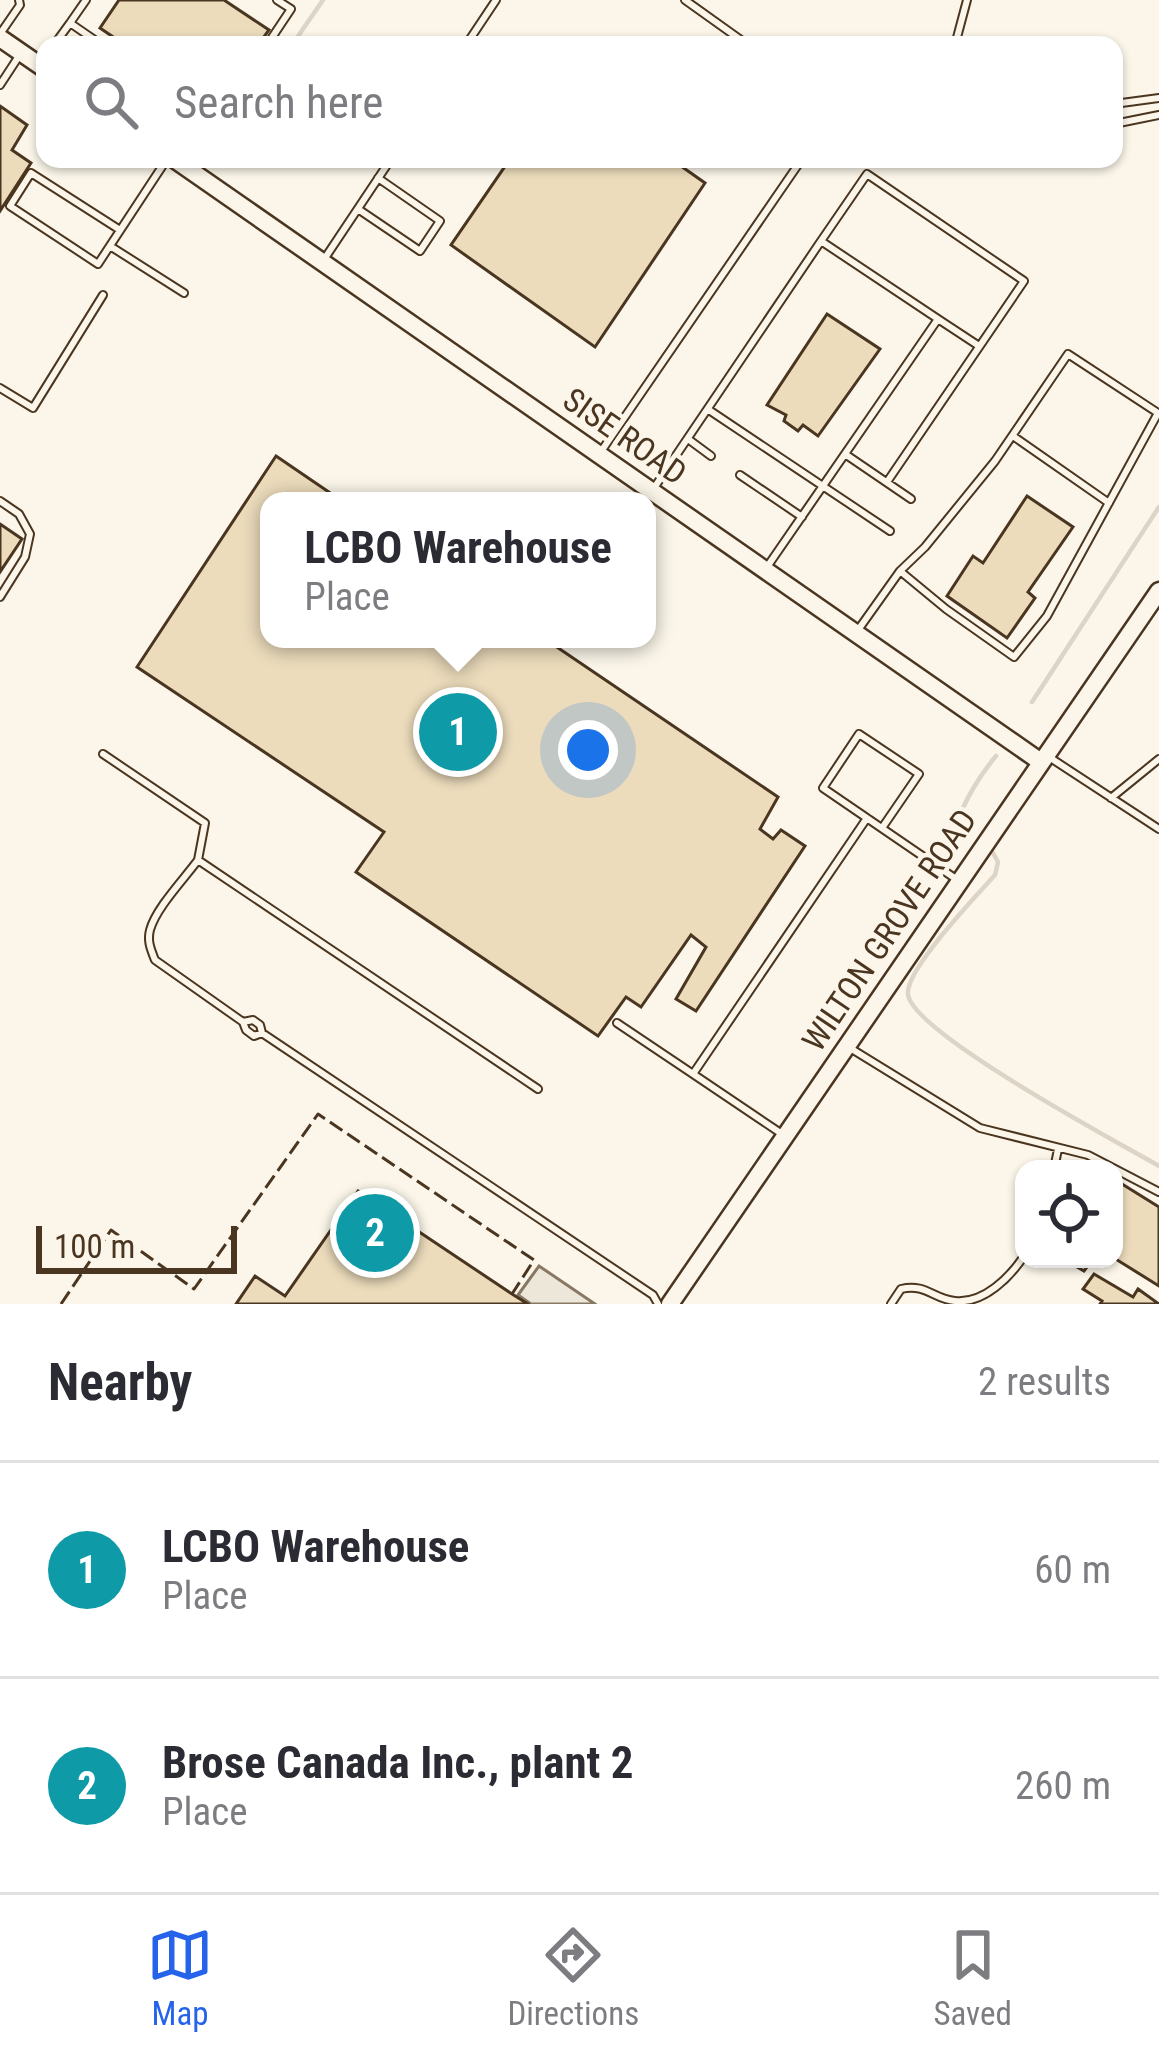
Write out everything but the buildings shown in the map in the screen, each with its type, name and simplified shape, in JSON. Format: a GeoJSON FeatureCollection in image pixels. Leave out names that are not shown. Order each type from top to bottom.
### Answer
{"type":"FeatureCollection","features":[{"type":"Feature","properties":{"kind":"street"},"geometry":{"type":"LineString","coordinates":[[0,36],[36,60]]}},
{"type":"Feature","properties":{"kind":"street","name":"SISE ROAD"},"geometry":{"type":"LineString","coordinates":[[190,168],[652,491]]}},
{"type":"Feature","properties":{"kind":"street","name":"SISE ROAD"},"geometry":{"type":"LineString","coordinates":[[656,494],[1044,758]]}},
{"type":"Feature","properties":{"kind":"street","name":"WILTON GROVE ROAD"},"geometry":{"type":"LineString","coordinates":[[670,1304],[1159,591]]}},
{"type":"Feature","properties":{"kind":"lane"},"geometry":{"type":"LineString","coordinates":[[0,36],[19,0]]}},
{"type":"Feature","properties":{"kind":"lane"},"geometry":{"type":"LineString","coordinates":[[60,36],[86,0]]}},
{"type":"Feature","properties":{"kind":"lane"},"geometry":{"type":"LineString","coordinates":[[273,36],[291,9],[277,0]]}},
{"type":"Feature","properties":{"kind":"lane"},"geometry":{"type":"LineString","coordinates":[[472,36],[496,0]]}},
{"type":"Feature","properties":{"kind":"lane"},"geometry":{"type":"LineString","coordinates":[[685,0],[735,36]]}},
{"type":"Feature","properties":{"kind":"lane"},"geometry":{"type":"LineString","coordinates":[[957,36],[967,0]]}},
{"type":"Feature","properties":{"kind":"lane"},"geometry":{"type":"LineString","coordinates":[[70,22],[89,36]]}},
{"type":"Feature","properties":{"kind":"lane"},"geometry":{"type":"LineString","coordinates":[[0,85],[21,52]]}},
{"type":"Feature","properties":{"kind":"lane"},"geometry":{"type":"LineString","coordinates":[[1123,103],[1159,98]]}},
{"type":"Feature","properties":{"kind":"lane"},"geometry":{"type":"LineString","coordinates":[[1123,122],[1159,115]]}},
{"type":"Feature","properties":{"kind":"lane"},"geometry":{"type":"LineString","coordinates":[[120,230],[31,172],[10,206],[98,264],[120,230],[174,168]]}},
{"type":"Feature","properties":{"kind":"lane"},"geometry":{"type":"LineString","coordinates":[[322,262],[385,168]]}},
{"type":"Feature","properties":{"kind":"lane"},"geometry":{"type":"LineString","coordinates":[[599,454],[796,168]]}},
{"type":"Feature","properties":{"kind":"lane"},"geometry":{"type":"LineString","coordinates":[[652,491],[866,175],[1024,281],[887,482]]}},
{"type":"Feature","properties":{"kind":"lane"},"geometry":{"type":"LineString","coordinates":[[358,209],[420,251],[440,221],[378,178]]}},
{"type":"Feature","properties":{"kind":"lane"},"geometry":{"type":"LineString","coordinates":[[821,242],[980,346]]}},
{"type":"Feature","properties":{"kind":"lane"},"geometry":{"type":"LineString","coordinates":[[110,245],[184,293]]}},
{"type":"Feature","properties":{"kind":"lane"},"geometry":{"type":"LineString","coordinates":[[0,388],[33,408],[103,295]]}},
{"type":"Feature","properties":{"kind":"lane"},"geometry":{"type":"LineString","coordinates":[[766,570],[938,319]]}},
{"type":"Feature","properties":{"kind":"lane"},"geometry":{"type":"LineString","coordinates":[[856,633],[900,571],[925,547],[1012,436],[1068,355],[1158,413],[1047,616],[1014,657],[900,571]]}},
{"type":"Feature","properties":{"kind":"lane"},"geometry":{"type":"LineString","coordinates":[[709,410],[890,531]]}},
{"type":"Feature","properties":{"kind":"lane"},"geometry":{"type":"LineString","coordinates":[[1012,436],[1109,502]]}},
{"type":"Feature","properties":{"kind":"lane"},"geometry":{"type":"LineString","coordinates":[[688,440],[711,456]]}},
{"type":"Feature","properties":{"kind":"lane"},"geometry":{"type":"LineString","coordinates":[[845,454],[911,499]]}},
{"type":"Feature","properties":{"kind":"lane"},"geometry":{"type":"LineString","coordinates":[[740,475],[802,517]]}},
{"type":"Feature","properties":{"kind":"lane"},"geometry":{"type":"LineString","coordinates":[[0,501],[19,514],[30,534],[25,557],[0,598]]}},
{"type":"Feature","properties":{"kind":"lane"},"geometry":{"type":"LineString","coordinates":[[882,828],[919,774],[859,734],[823,788],[959,881]]}},
{"type":"Feature","properties":{"kind":"lane"},"geometry":{"type":"LineString","coordinates":[[103,754],[205,823],[198,860],[150,929],[149,946],[155,960],[243,1022],[254,1036],[262,1033],[653,1295],[658,1304]]}},
{"type":"Feature","properties":{"kind":"lane"},"geometry":{"type":"LineString","coordinates":[[1044,758],[1159,829]]}},
{"type":"Feature","properties":{"kind":"lane"},"geometry":{"type":"LineString","coordinates":[[1111,798],[1159,759]]}},
{"type":"Feature","properties":{"kind":"lane"},"geometry":{"type":"LineString","coordinates":[[693,1075],[867,818]]}},
{"type":"Feature","properties":{"kind":"lane"},"geometry":{"type":"LineString","coordinates":[[198,860],[538,1090]]}},
{"type":"Feature","properties":{"kind":"lane"},"geometry":{"type":"LineString","coordinates":[[617,1023],[784,1136]]}},
{"type":"Feature","properties":{"kind":"lane"},"geometry":{"type":"LineString","coordinates":[[846,1046],[980,1128],[1088,1155],[1159,1192]]}},
{"type":"Feature","properties":{"kind":"lane"},"geometry":{"type":"LineString","coordinates":[[1056,1160],[1059,1148]]}},
{"type":"Feature","properties":{"kind":"lane"},"geometry":{"type":"LineString","coordinates":[[890,1304],[901,1289],[915,1286],[956,1301],[983,1296],[1016,1268]]}},
{"type":"Feature","properties":{"kind":"shaded area"},"geometry":{"type":"Polygon","coordinates":[[[539,1266],[595,1304],[531,1304],[518,1295],[539,1266]]]}},
{"type":"Feature","properties":{"kind":"waterway"},"geometry":{"type":"LineString","coordinates":[[298,36],[323,0]]}},
{"type":"Feature","properties":{"kind":"waterway"},"geometry":{"type":"LineString","coordinates":[[1032,702],[1159,507]]}},
{"type":"Feature","properties":{"kind":"waterway"},"geometry":{"type":"LineString","coordinates":[[961,831],[957,824],[964,806],[996,756]]}},
{"type":"Feature","properties":{"kind":"waterway"},"geometry":{"type":"LineString","coordinates":[[993,853],[998,862],[995,875],[930,951],[908,994],[918,1011],[978,1059],[1159,1166]]}},
{"type":"Feature","properties":{"kind":"fence"},"geometry":{"type":"LineString","coordinates":[[61,1304],[111,1230],[194,1289],[318,1114],[534,1260],[512,1294]]}},
{"type":"Feature","properties":{"kind":"place","name":"LCBO Warehouse"},"geometry":{"type":"Point","coordinates":[458,732]}},
{"type":"Feature","properties":{"kind":"place","name":"Brose Canada Inc., plant 2"},"geometry":{"type":"Point","coordinates":[375,1233]}}]}
